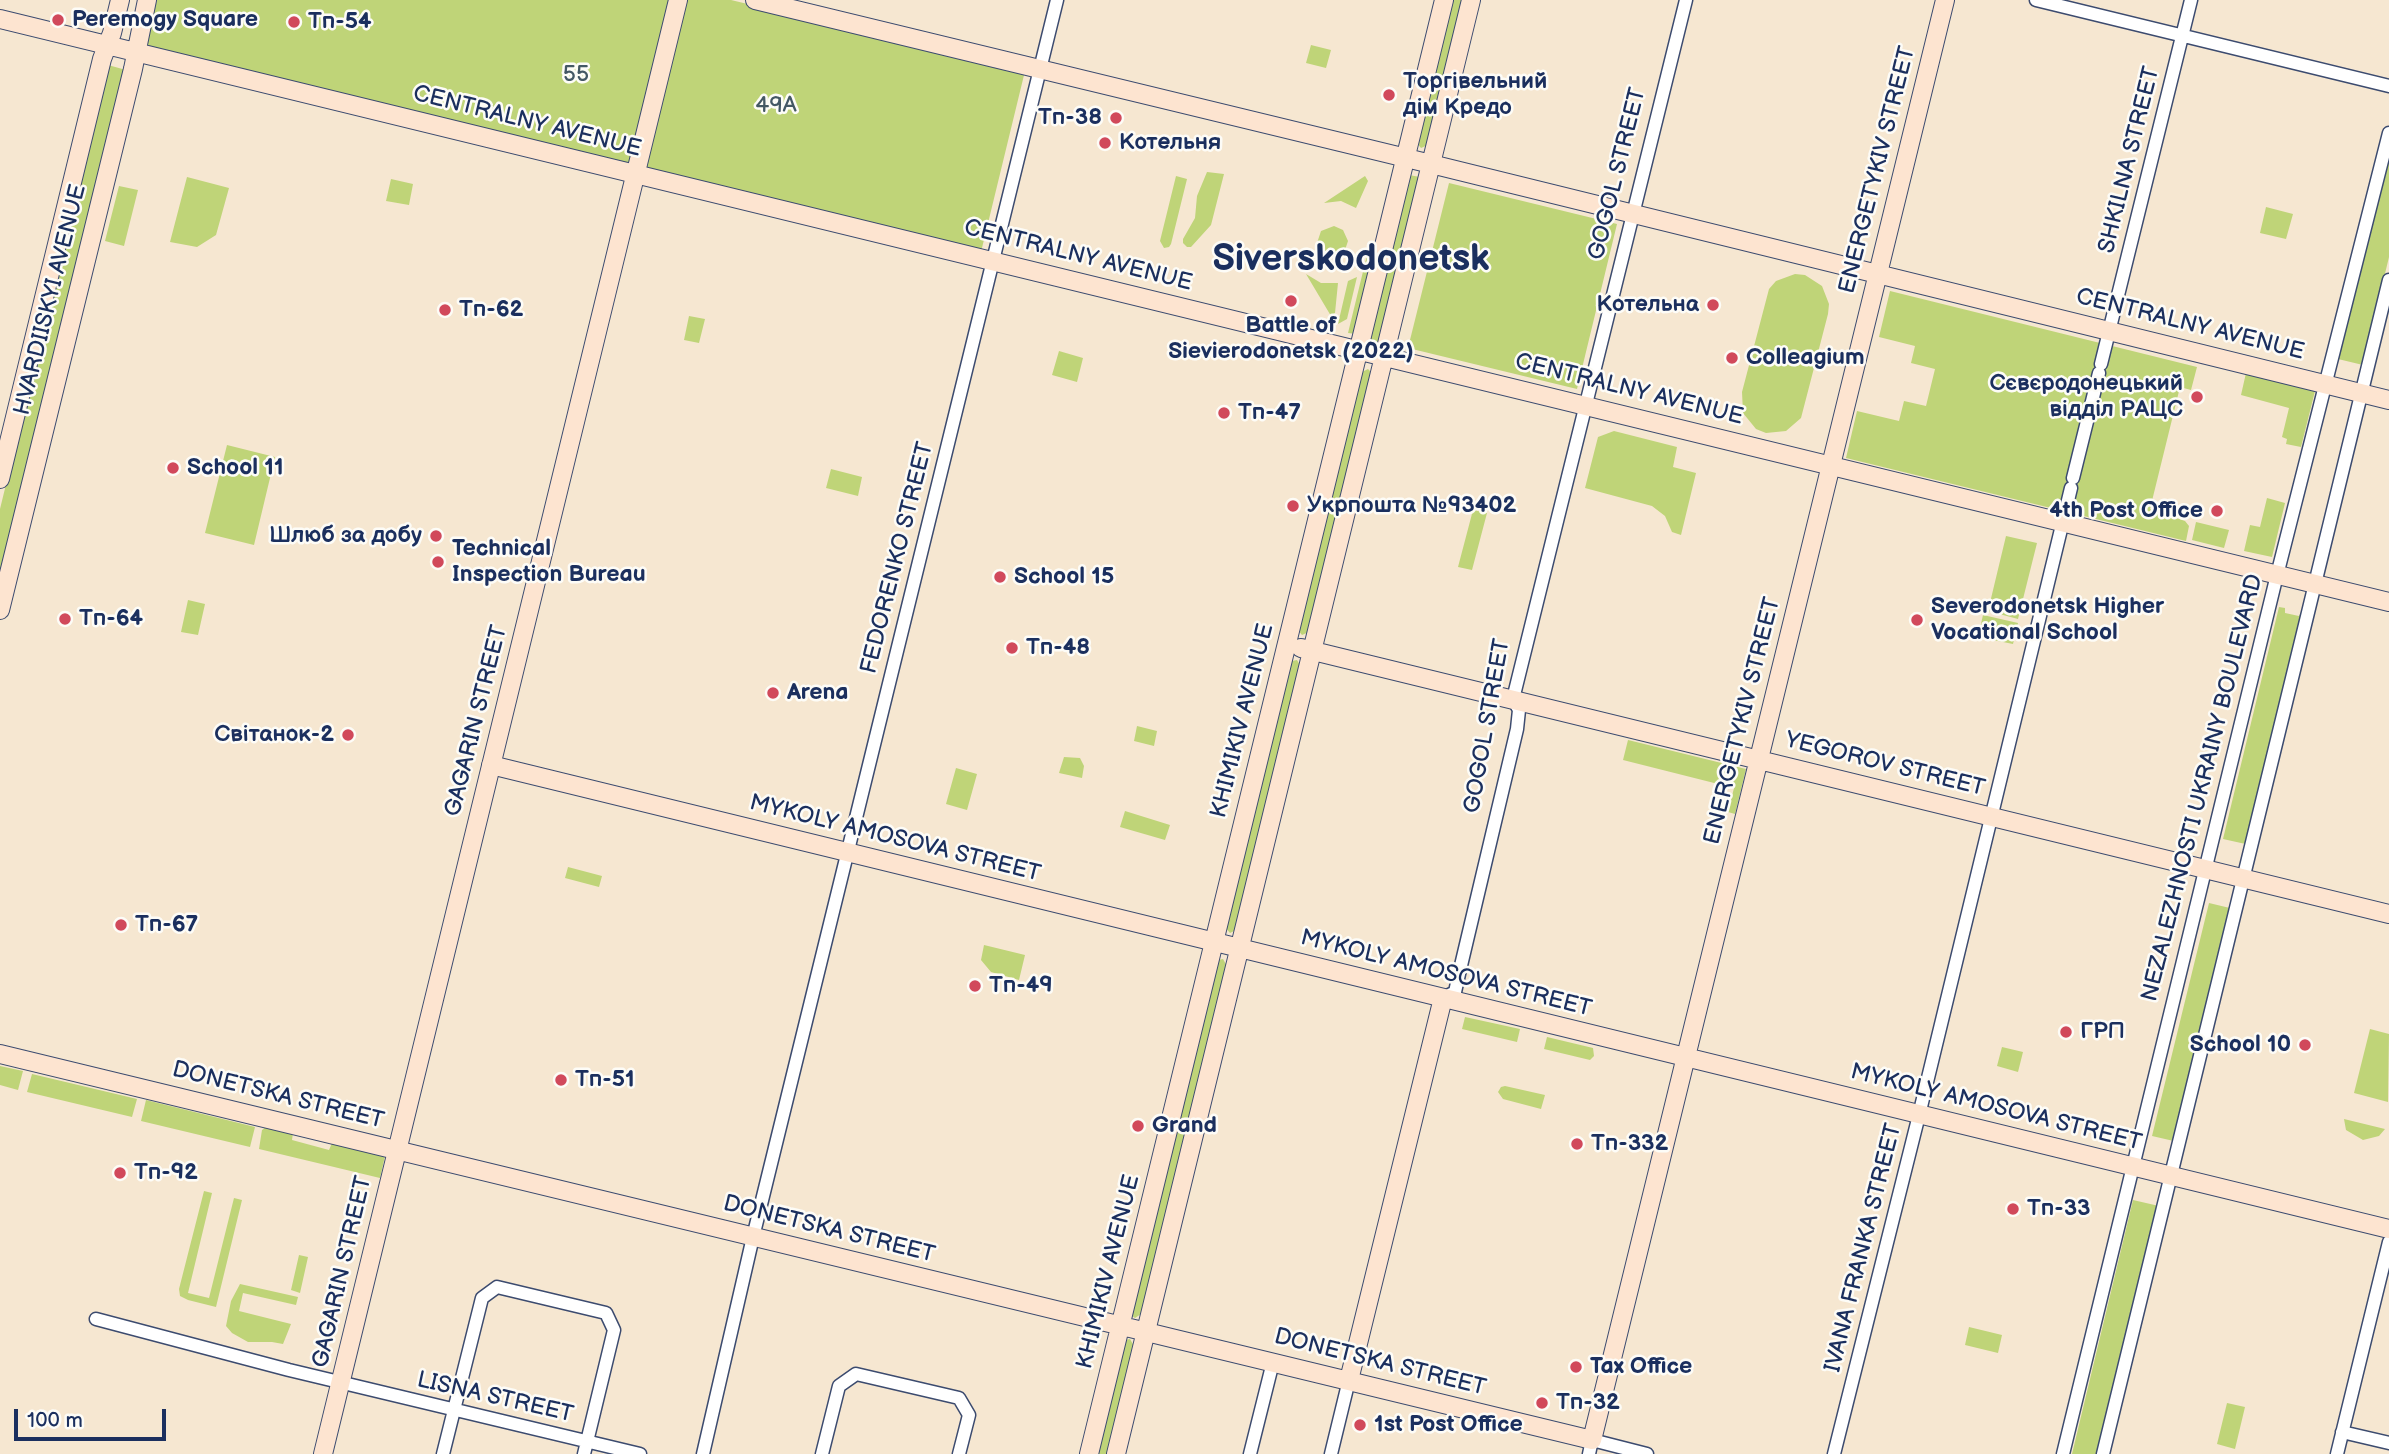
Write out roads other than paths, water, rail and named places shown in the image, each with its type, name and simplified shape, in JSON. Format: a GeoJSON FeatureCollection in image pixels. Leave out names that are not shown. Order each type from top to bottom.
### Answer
{"type":"FeatureCollection","features":[{"type":"Feature","properties":{"kind":"street","name":"HVARDIISKYI AVENUE"},"geometry":{"type":"LineString","coordinates":[[0,479],[120,0]]}},
{"type":"Feature","properties":{"kind":"street","name":"HVARDIISKYI AVENUE"},"geometry":{"type":"LineString","coordinates":[[0,610],[147,0]]}},
{"type":"Feature","properties":{"kind":"street","name":"GAGARIN STREET"},"geometry":{"type":"LineString","coordinates":[[323,1454],[678,0]]}},
{"type":"Feature","properties":{"kind":"street","name":"CENTRALNY AVENUE"},"geometry":{"type":"LineString","coordinates":[[755,0],[1432,163],[2389,400]]}},
{"type":"Feature","properties":{"kind":"street","name":"FEDORENKO STREET"},"geometry":{"type":"LineString","coordinates":[[703,1454],[753,1237],[1057,0]]}},
{"type":"Feature","properties":{"kind":"street","name":"KHIMIKIV AVENUE"},"geometry":{"type":"LineString","coordinates":[[1090,1454],[1444,0]]}},
{"type":"Feature","properties":{"kind":"street"},"geometry":{"type":"LineString","coordinates":[[1116,1454],[1471,0]]}},
{"type":"Feature","properties":{"kind":"street","name":"GOGOL STREET"},"geometry":{"type":"LineString","coordinates":[[1331,1454],[1443,998],[1455,992],[1512,752],[1519,710],[1513,699],[1686,0]]}},
{"type":"Feature","properties":{"kind":"street","name":"ENERGETYKIV STREET"},"geometry":{"type":"LineString","coordinates":[[1591,1447],[1945,0]]}},
{"type":"Feature","properties":{"kind":"street"},"geometry":{"type":"LineString","coordinates":[[2036,0],[2389,86]]}},
{"type":"Feature","properties":{"kind":"street","name":"SHKILNA STREET"},"geometry":{"type":"LineString","coordinates":[[2072,483],[2191,0]]}},
{"type":"Feature","properties":{"kind":"street","name":"CENTRALNY AVENUE"},"geometry":{"type":"LineString","coordinates":[[0,19],[2389,602]]}},
{"type":"Feature","properties":{"kind":"street","name":"NEZALEZHNOSTI UKRAINY BOULEVARD"},"geometry":{"type":"LineString","coordinates":[[2063,1454],[2205,869],[2389,133]]}},
{"type":"Feature","properties":{"kind":"street"},"geometry":{"type":"LineString","coordinates":[[2103,1454],[2389,280]]}},
{"type":"Feature","properties":{"kind":"street","name":"IVANA FRANKA STREET"},"geometry":{"type":"LineString","coordinates":[[1834,1454],[2072,483]]}},
{"type":"Feature","properties":{"kind":"street","name":"YEGOROV STREET"},"geometry":{"type":"LineString","coordinates":[[1287,644],[2389,914]]}},
{"type":"Feature","properties":{"kind":"street","name":"MYKOLY AMOSOVA STREET"},"geometry":{"type":"LineString","coordinates":[[491,765],[2389,1229]]}},
{"type":"Feature","properties":{"kind":"street","name":"DONETSKA STREET"},"geometry":{"type":"LineString","coordinates":[[0,1054],[1349,1380],[1591,1447],[1647,1454]]}},
{"type":"Feature","properties":{"kind":"street"},"geometry":{"type":"LineString","coordinates":[[2337,1454],[2389,1242]]}},
{"type":"Feature","properties":{"kind":"street"},"geometry":{"type":"LineString","coordinates":[[443,1454],[482,1298],[497,1287],[606,1313],[614,1330],[586,1448]]}},
{"type":"Feature","properties":{"kind":"street","name":"LISNA STREET"},"geometry":{"type":"LineString","coordinates":[[96,1319],[454,1410],[586,1448],[640,1454]]}},
{"type":"Feature","properties":{"kind":"street"},"geometry":{"type":"LineString","coordinates":[[1250,1454],[1273,1362]]}},
{"type":"Feature","properties":{"kind":"street"},"geometry":{"type":"LineString","coordinates":[[822,1454],[839,1386],[856,1374],[959,1398],[969,1415],[960,1454]]}},
{"type":"Feature","properties":{"kind":"street"},"geometry":{"type":"LineString","coordinates":[[2342,1432],[2389,1443]]}},
{"type":"Feature","properties":{"kind":"place","name":"Peremogy Square"},"geometry":{"type":"Point","coordinates":[58,20]}},
{"type":"Feature","properties":{"kind":"place","name":"Тп-54"},"geometry":{"type":"Point","coordinates":[294,22]}},
{"type":"Feature","properties":{"kind":"place","name":"Торгівельний дім Кредо"},"geometry":{"type":"Point","coordinates":[1389,95]}},
{"type":"Feature","properties":{"kind":"place","name":"Тп-38"},"geometry":{"type":"Point","coordinates":[1116,118]}},
{"type":"Feature","properties":{"kind":"place","name":"Котельня"},"geometry":{"type":"Point","coordinates":[1105,143]}},
{"type":"Feature","properties":{"kind":"place","name":"Battle of Sievierodonetsk (2022)"},"geometry":{"type":"Point","coordinates":[1291,301]}},
{"type":"Feature","properties":{"kind":"place","name":"Котельна"},"geometry":{"type":"Point","coordinates":[1713,305]}},
{"type":"Feature","properties":{"kind":"place","name":"Тп-62"},"geometry":{"type":"Point","coordinates":[445,310]}},
{"type":"Feature","properties":{"kind":"place","name":"Colleagium"},"geometry":{"type":"Point","coordinates":[1732,358]}},
{"type":"Feature","properties":{"kind":"place","name":"Сєвєродонецький відділ РАЦС"},"geometry":{"type":"Point","coordinates":[2197,397]}},
{"type":"Feature","properties":{"kind":"place","name":"Тп-47"},"geometry":{"type":"Point","coordinates":[1224,413]}},
{"type":"Feature","properties":{"kind":"place","name":"School 11"},"geometry":{"type":"Point","coordinates":[173,468]}},
{"type":"Feature","properties":{"kind":"place","name":"Укрпошта №93402"},"geometry":{"type":"Point","coordinates":[1293,506]}},
{"type":"Feature","properties":{"kind":"place","name":"4th Post Office"},"geometry":{"type":"Point","coordinates":[2217,511]}},
{"type":"Feature","properties":{"kind":"place","name":"Шлюб за добу"},"geometry":{"type":"Point","coordinates":[436,536]}},
{"type":"Feature","properties":{"kind":"place","name":"Technical Inspection Bureau"},"geometry":{"type":"Point","coordinates":[438,562]}},
{"type":"Feature","properties":{"kind":"place","name":"School 15"},"geometry":{"type":"Point","coordinates":[1000,577]}},
{"type":"Feature","properties":{"kind":"place","name":"Тп-64"},"geometry":{"type":"Point","coordinates":[65,619]}},
{"type":"Feature","properties":{"kind":"place","name":"Severodonetsk Higher Vocational School"},"geometry":{"type":"Point","coordinates":[1917,620]}},
{"type":"Feature","properties":{"kind":"place","name":"Тп-48"},"geometry":{"type":"Point","coordinates":[1012,648]}},
{"type":"Feature","properties":{"kind":"place","name":"Arena"},"geometry":{"type":"Point","coordinates":[773,693]}},
{"type":"Feature","properties":{"kind":"place","name":"Світанок-2"},"geometry":{"type":"Point","coordinates":[348,735]}},
{"type":"Feature","properties":{"kind":"place","name":"Тп-67"},"geometry":{"type":"Point","coordinates":[121,925]}},
{"type":"Feature","properties":{"kind":"place","name":"Тп-49"},"geometry":{"type":"Point","coordinates":[975,986]}},
{"type":"Feature","properties":{"kind":"place","name":"ГРП"},"geometry":{"type":"Point","coordinates":[2066,1032]}},
{"type":"Feature","properties":{"kind":"place","name":"School 10"},"geometry":{"type":"Point","coordinates":[2305,1045]}},
{"type":"Feature","properties":{"kind":"place","name":"Тп-51"},"geometry":{"type":"Point","coordinates":[561,1080]}},
{"type":"Feature","properties":{"kind":"place","name":"Grand"},"geometry":{"type":"Point","coordinates":[1138,1126]}},
{"type":"Feature","properties":{"kind":"place","name":"Тп-332"},"geometry":{"type":"Point","coordinates":[1577,1144]}},
{"type":"Feature","properties":{"kind":"place","name":"Тп-92"},"geometry":{"type":"Point","coordinates":[120,1173]}},
{"type":"Feature","properties":{"kind":"place","name":"Тп-33"},"geometry":{"type":"Point","coordinates":[2013,1209]}},
{"type":"Feature","properties":{"kind":"place","name":"Tax Office"},"geometry":{"type":"Point","coordinates":[1576,1367]}},
{"type":"Feature","properties":{"kind":"place","name":"Тп-32"},"geometry":{"type":"Point","coordinates":[1542,1403]}},
{"type":"Feature","properties":{"kind":"place","name":"1st Post Office"},"geometry":{"type":"Point","coordinates":[1360,1425]}},
{"type":"Feature","properties":{"kind":"district","name":"Siverskodonetsk"},"geometry":{"type":"Point","coordinates":[1351,261]}},
{"type":"Feature","properties":{"kind":"park label","name":"55"},"geometry":{"type":"Point","coordinates":[576,75]}},
{"type":"Feature","properties":{"kind":"park label","name":"49А"},"geometry":{"type":"Point","coordinates":[776,106]}}]}
